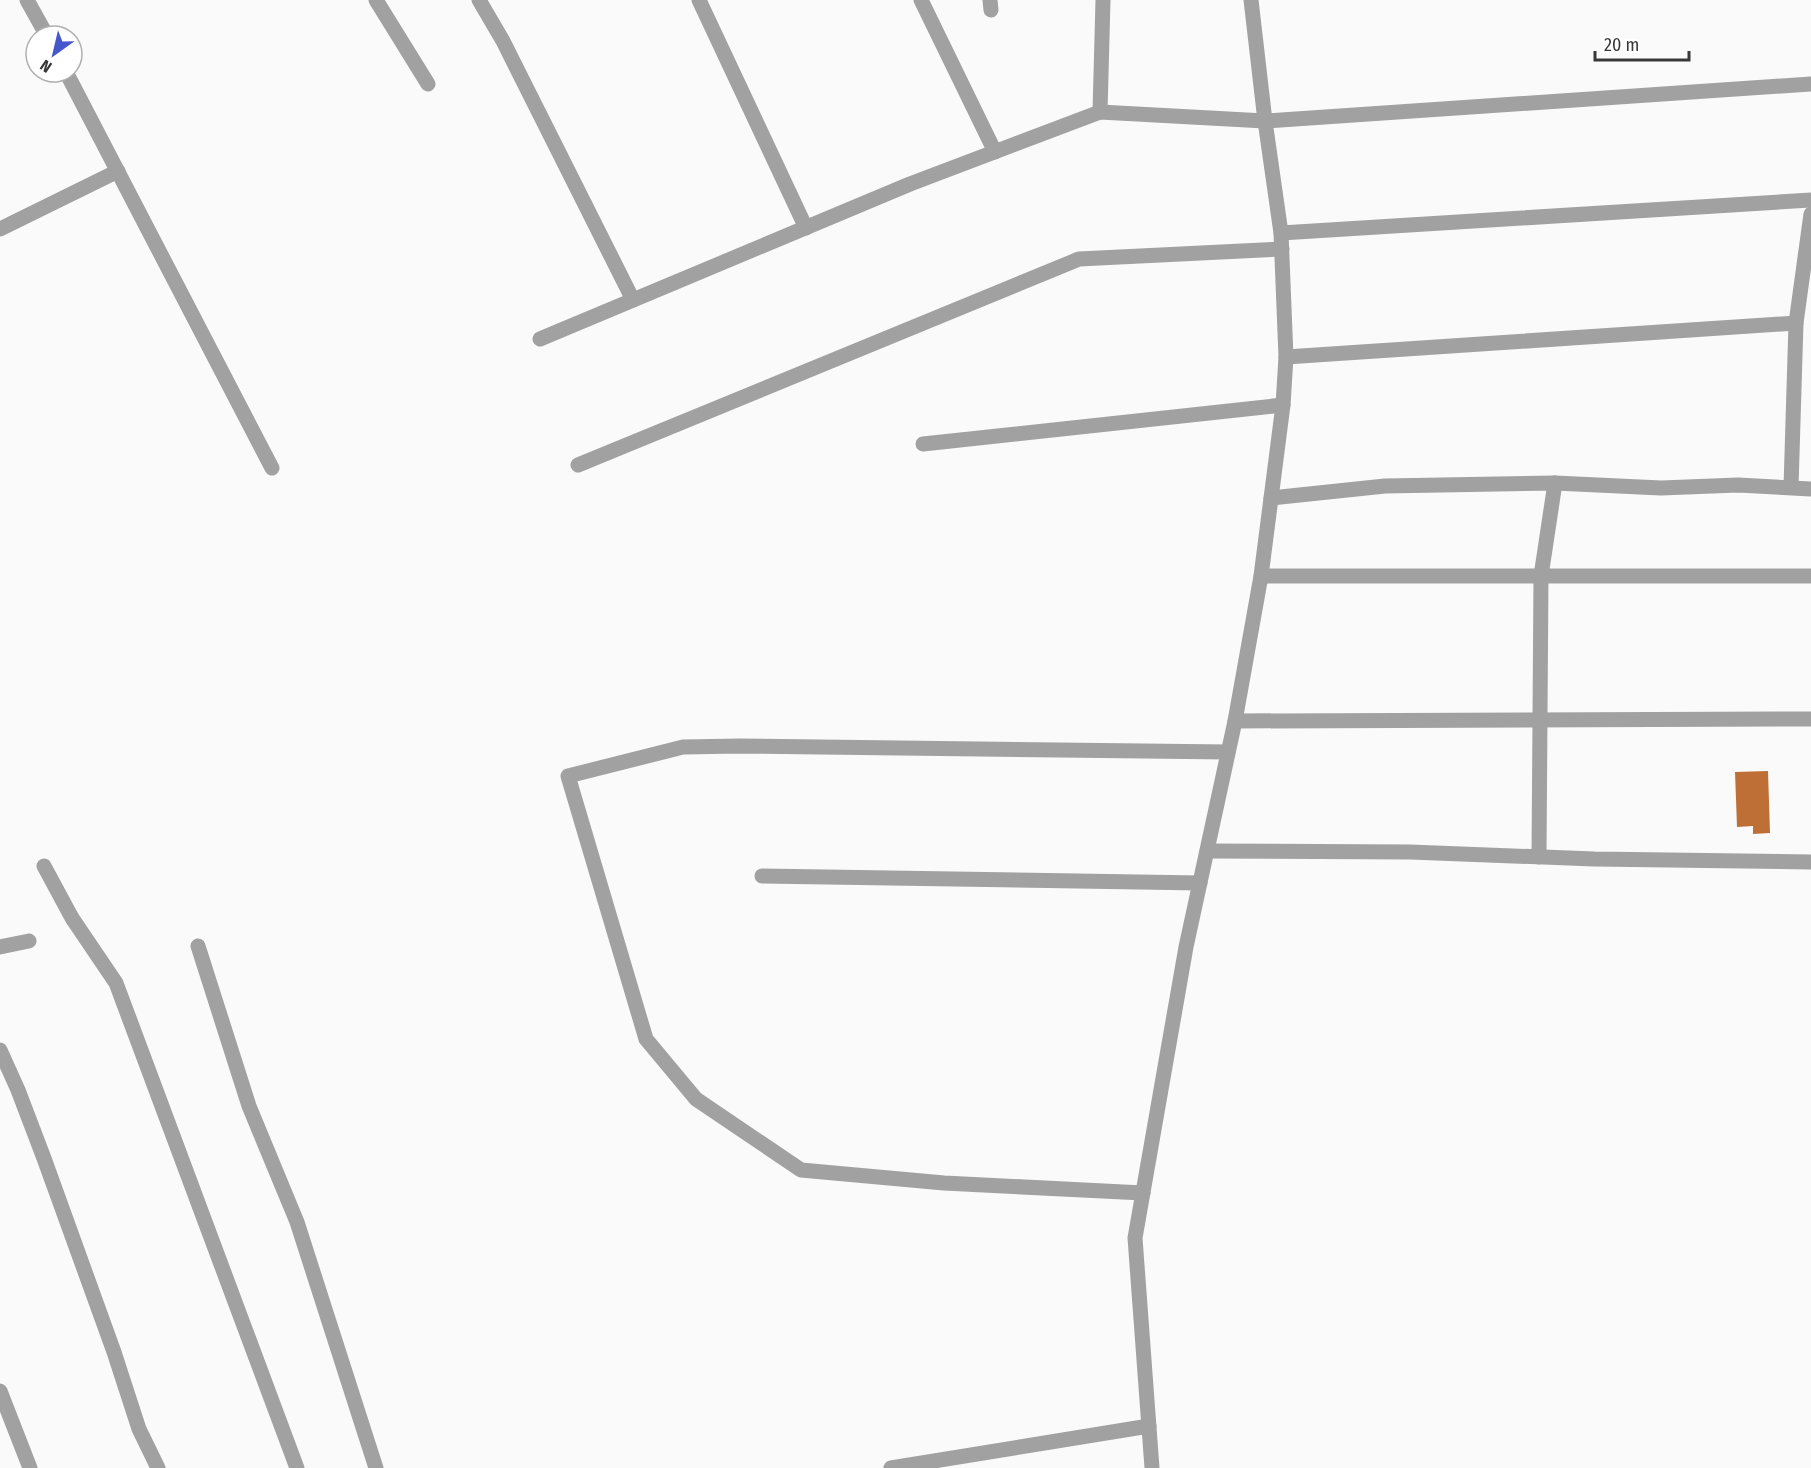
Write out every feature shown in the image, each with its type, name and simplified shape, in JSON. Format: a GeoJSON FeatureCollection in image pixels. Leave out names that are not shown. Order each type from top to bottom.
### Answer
{"type":"FeatureCollection","features":[{"type":"Feature","properties":{"kind":"street"},"geometry":{"type":"LineString","coordinates":[[27,0],[40,24]]}},
{"type":"Feature","properties":{"kind":"street"},"geometry":{"type":"LineString","coordinates":[[376,0],[428,84]]}},
{"type":"Feature","properties":{"kind":"street"},"geometry":{"type":"LineString","coordinates":[[479,0],[503,41],[633,300]]}},
{"type":"Feature","properties":{"kind":"street"},"geometry":{"type":"LineString","coordinates":[[699,0],[806,228]]}},
{"type":"Feature","properties":{"kind":"street"},"geometry":{"type":"LineString","coordinates":[[921,0],[995,152]]}},
{"type":"Feature","properties":{"kind":"street"},"geometry":{"type":"LineString","coordinates":[[1100,112],[1103,0]]}},
{"type":"Feature","properties":{"kind":"street"},"geometry":{"type":"LineString","coordinates":[[1152,1468],[1135,1238],[1186,947],[1235,721],[1261,576],[1283,405],[1286,357],[1281,233],[1251,0]]}},
{"type":"Feature","properties":{"kind":"street"},"geometry":{"type":"LineString","coordinates":[[72,84],[272,468]]}},
{"type":"Feature","properties":{"kind":"street"},"geometry":{"type":"LineString","coordinates":[[540,339],[910,184],[1100,112],[1265,121],[1811,84]]}},
{"type":"Feature","properties":{"kind":"street"},"geometry":{"type":"LineString","coordinates":[[0,229],[118,171]]}},
{"type":"Feature","properties":{"kind":"street"},"geometry":{"type":"LineString","coordinates":[[1281,233],[1811,200]]}},
{"type":"Feature","properties":{"kind":"street"},"geometry":{"type":"LineString","coordinates":[[1791,488],[1796,323],[1811,214]]}},
{"type":"Feature","properties":{"kind":"street"},"geometry":{"type":"LineString","coordinates":[[578,465],[1079,259],[1282,249]]}},
{"type":"Feature","properties":{"kind":"street"},"geometry":{"type":"LineString","coordinates":[[1286,357],[1796,323]]}},
{"type":"Feature","properties":{"kind":"street"},"geometry":{"type":"LineString","coordinates":[[923,444],[1283,405]]}},
{"type":"Feature","properties":{"kind":"street"},"geometry":{"type":"LineString","coordinates":[[1539,857],[1541,576],[1555,483]]}},
{"type":"Feature","properties":{"kind":"street"},"geometry":{"type":"LineString","coordinates":[[1271,498],[1385,486],[1555,483],[1661,488],[1738,484],[1811,489]]}},
{"type":"Feature","properties":{"kind":"street"},"geometry":{"type":"LineString","coordinates":[[1261,576],[1811,576]]}},
{"type":"Feature","properties":{"kind":"street"},"geometry":{"type":"LineString","coordinates":[[1235,721],[1811,719]]}},
{"type":"Feature","properties":{"kind":"street"},"geometry":{"type":"LineString","coordinates":[[1143,1193],[944,1183],[801,1170],[696,1099],[646,1039],[568,776],[683,747],[1228,752]]}},
{"type":"Feature","properties":{"kind":"street"},"geometry":{"type":"LineString","coordinates":[[1207,851],[1410,852],[1811,862]]}},
{"type":"Feature","properties":{"kind":"street"},"geometry":{"type":"LineString","coordinates":[[44,866],[72,918],[116,983],[297,1468]]}},
{"type":"Feature","properties":{"kind":"street"},"geometry":{"type":"LineString","coordinates":[[762,876],[1200,883]]}},
{"type":"Feature","properties":{"kind":"street"},"geometry":{"type":"LineString","coordinates":[[0,947],[29,941]]}},
{"type":"Feature","properties":{"kind":"street"},"geometry":{"type":"LineString","coordinates":[[198,946],[249,1106],[297,1222],[376,1468]]}},
{"type":"Feature","properties":{"kind":"street"},"geometry":{"type":"LineString","coordinates":[[0,1050],[45,1161],[114,1352],[139,1430],[158,1468]]}},
{"type":"Feature","properties":{"kind":"street"},"geometry":{"type":"LineString","coordinates":[[0,1391],[30,1468]]}},
{"type":"Feature","properties":{"kind":"street"},"geometry":{"type":"LineString","coordinates":[[891,1468],[1149,1426]]}},
{"type":"Feature","properties":{"kind":"building"},"geometry":{"type":"Polygon","coordinates":[[[1768,771],[1770,833],[1753,834],[1753,826],[1737,827],[1735,772],[1768,771]]]}}]}
